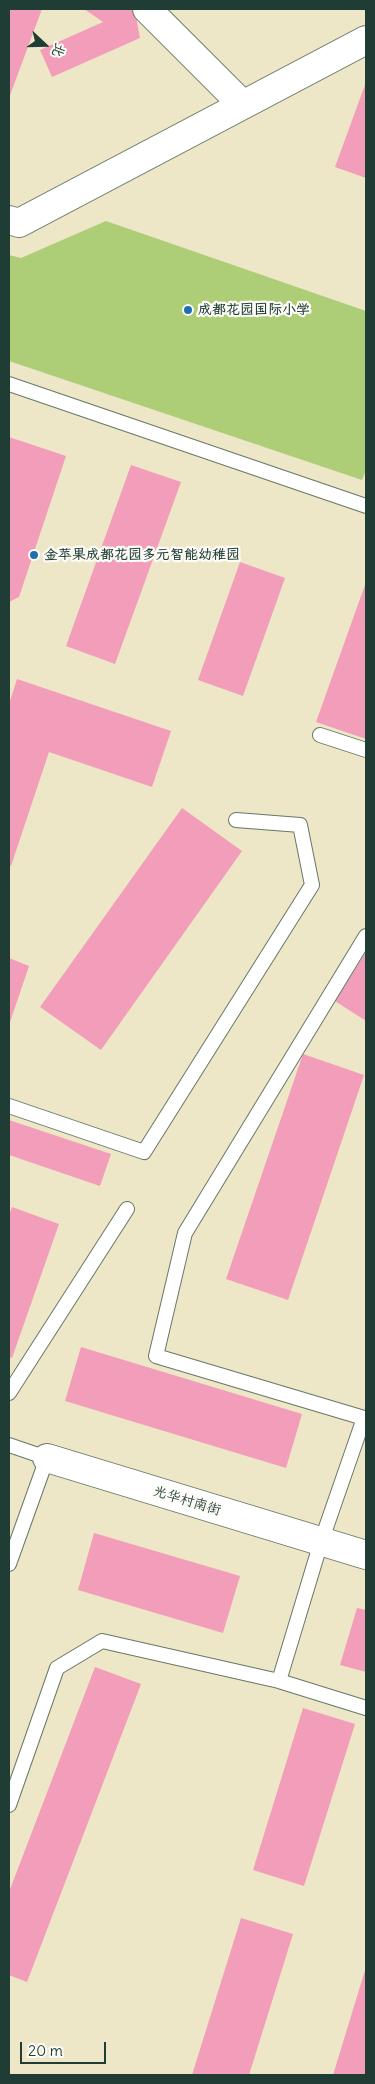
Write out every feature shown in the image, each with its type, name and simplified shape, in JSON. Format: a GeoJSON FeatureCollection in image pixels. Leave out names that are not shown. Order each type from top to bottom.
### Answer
{"type":"FeatureCollection","features":[{"type":"Feature","properties":{"kind":"street"},"geometry":{"type":"LineString","coordinates":[[147,9],[244,104]]}},
{"type":"Feature","properties":{"kind":"street"},"geometry":{"type":"LineString","coordinates":[[9,220],[19,223],[366,40]]}},
{"type":"Feature","properties":{"kind":"street","name":"光华村南街"},"geometry":{"type":"LineString","coordinates":[[47,1458],[366,1555]]}},
{"type":"Feature","properties":{"kind":"lane"},"geometry":{"type":"LineString","coordinates":[[9,384],[366,506]]}},
{"type":"Feature","properties":{"kind":"lane"},"geometry":{"type":"LineString","coordinates":[[320,735],[366,750]]}},
{"type":"Feature","properties":{"kind":"lane"},"geometry":{"type":"LineString","coordinates":[[9,1106],[144,1152],[312,885],[300,825],[236,820]]}},
{"type":"Feature","properties":{"kind":"lane"},"geometry":{"type":"LineString","coordinates":[[279,1681],[321,1542],[365,1418],[156,1356],[185,1233],[366,936]]}},
{"type":"Feature","properties":{"kind":"lane"},"geometry":{"type":"LineString","coordinates":[[9,1393],[127,1209]]}},
{"type":"Feature","properties":{"kind":"lane","name":"光华村南街"},"geometry":{"type":"LineString","coordinates":[[9,1445],[47,1458]]}},
{"type":"Feature","properties":{"kind":"lane"},"geometry":{"type":"LineString","coordinates":[[9,1564],[47,1458]]}},
{"type":"Feature","properties":{"kind":"lane"},"geometry":{"type":"LineString","coordinates":[[9,1805],[57,1668],[102,1641],[279,1681],[366,1708]]}},
{"type":"Feature","properties":{"kind":"green space","name":"成都花园国际小学"},"geometry":{"type":"Polygon","coordinates":[[[106,221],[366,311],[366,470],[362,480],[9,361],[9,255],[21,258],[106,221]]]}},
{"type":"Feature","properties":{"kind":"building"},"geometry":{"type":"Polygon","coordinates":[[[9,9],[42,9],[9,98],[9,9]]]}},
{"type":"Feature","properties":{"kind":"building"},"geometry":{"type":"Polygon","coordinates":[[[84,9],[132,9],[135,11],[140,38],[52,77],[40,50],[103,22],[84,9]]]}},
{"type":"Feature","properties":{"kind":"building"},"geometry":{"type":"Polygon","coordinates":[[[366,82],[366,178],[335,167],[366,82]]]}},
{"type":"Feature","properties":{"kind":"building"},"geometry":{"type":"Polygon","coordinates":[[[9,437],[66,456],[19,597],[9,602],[9,437]]]}},
{"type":"Feature","properties":{"kind":"building"},"geometry":{"type":"Polygon","coordinates":[[[131,465],[181,482],[115,664],[66,646],[131,465]]]}},
{"type":"Feature","properties":{"kind":"building"},"geometry":{"type":"Polygon","coordinates":[[[240,562],[285,578],[243,696],[198,680],[240,562]]]}},
{"type":"Feature","properties":{"kind":"building"},"geometry":{"type":"Polygon","coordinates":[[[366,582],[366,739],[316,722],[366,582]]]}},
{"type":"Feature","properties":{"kind":"building"},"geometry":{"type":"Polygon","coordinates":[[[17,679],[171,731],[152,787],[49,752],[11,866],[9,866],[9,704],[17,679]]]}},
{"type":"Feature","properties":{"kind":"building"},"geometry":{"type":"Polygon","coordinates":[[[182,808],[242,851],[101,1050],[40,1007],[182,808]]]}},
{"type":"Feature","properties":{"kind":"building"},"geometry":{"type":"Polygon","coordinates":[[[366,952],[366,1021],[335,1001],[366,952]]]}},
{"type":"Feature","properties":{"kind":"building"},"geometry":{"type":"Polygon","coordinates":[[[9,958],[29,966],[9,1025],[9,958]]]}},
{"type":"Feature","properties":{"kind":"building"},"geometry":{"type":"Polygon","coordinates":[[[303,1054],[364,1075],[288,1300],[226,1279],[303,1054]]]}},
{"type":"Feature","properties":{"kind":"building"},"geometry":{"type":"Polygon","coordinates":[[[9,1120],[111,1154],[100,1186],[9,1155],[9,1120]]]}},
{"type":"Feature","properties":{"kind":"building"},"geometry":{"type":"Polygon","coordinates":[[[12,1207],[59,1224],[12,1358],[9,1357],[9,1215],[12,1207]]]}},
{"type":"Feature","properties":{"kind":"building"},"geometry":{"type":"Polygon","coordinates":[[[81,1347],[302,1414],[286,1468],[65,1401],[81,1347]]]}},
{"type":"Feature","properties":{"kind":"building"},"geometry":{"type":"Polygon","coordinates":[[[94,1533],[240,1576],[223,1633],[78,1590],[94,1533]]]}},
{"type":"Feature","properties":{"kind":"building"},"geometry":{"type":"Polygon","coordinates":[[[357,1608],[366,1610],[366,1672],[340,1665],[357,1608]]]}},
{"type":"Feature","properties":{"kind":"building"},"geometry":{"type":"Polygon","coordinates":[[[95,1667],[141,1684],[27,1982],[9,1975],[9,1892],[95,1667]]]}},
{"type":"Feature","properties":{"kind":"building"},"geometry":{"type":"Polygon","coordinates":[[[303,1708],[355,1724],[304,1886],[253,1870],[303,1708]]]}},
{"type":"Feature","properties":{"kind":"building"},"geometry":{"type":"Polygon","coordinates":[[[241,1918],[293,1934],[249,2075],[192,2075],[241,1918]]]}},
{"type":"Feature","properties":{"kind":"building"},"geometry":{"type":"Polygon","coordinates":[[[366,1967],[366,2075],[333,2075],[366,1967]]]}},
{"type":"Feature","properties":{"kind":"place","name":"成都花园国际小学"},"geometry":{"type":"Point","coordinates":[188,310]}},
{"type":"Feature","properties":{"kind":"place","name":"金苹果成都花园多元智能幼稚园"},"geometry":{"type":"Point","coordinates":[34,555]}}]}
